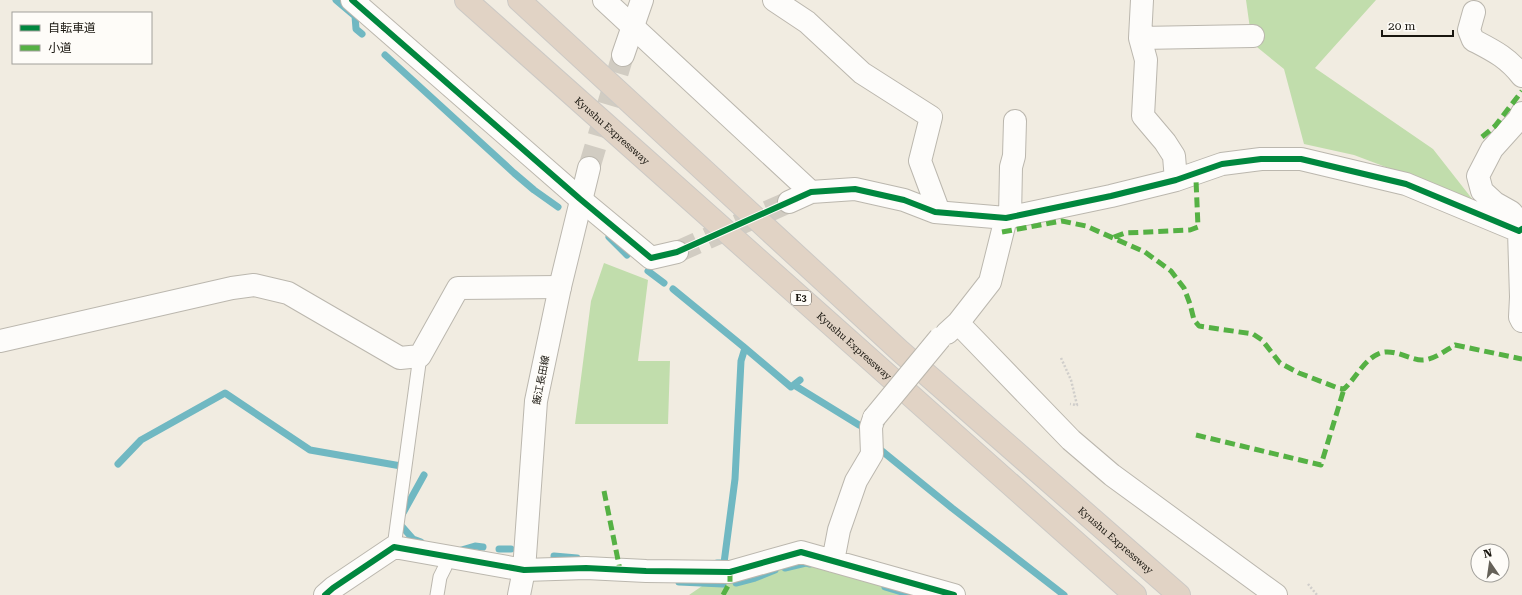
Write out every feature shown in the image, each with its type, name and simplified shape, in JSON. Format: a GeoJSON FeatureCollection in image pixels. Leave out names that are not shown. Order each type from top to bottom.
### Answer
{"type":"FeatureCollection","features":[{"type":"Feature","properties":{"kind":"highway","name":"Kyushu Expressway"},"geometry":{"type":"LineString","coordinates":[[466,0],[1135,595]]}},
{"type":"Feature","properties":{"kind":"highway","name":"Kyushu Expressway"},"geometry":{"type":"LineString","coordinates":[[520,0],[900,350],[1179,595]]}},
{"type":"Feature","properties":{"kind":"street"},"geometry":{"type":"LineString","coordinates":[[352,0],[580,199],[650,258],[677,252]]}},
{"type":"Feature","properties":{"kind":"street"},"geometry":{"type":"LineString","coordinates":[[604,0],[811,192]]}},
{"type":"Feature","properties":{"kind":"street"},"geometry":{"type":"LineString","coordinates":[[623,56],[642,0]]}},
{"type":"Feature","properties":{"kind":"street"},"geometry":{"type":"LineString","coordinates":[[774,0],[807,22],[862,73],[931,117],[920,161],[939,212]]}},
{"type":"Feature","properties":{"kind":"street"},"geometry":{"type":"LineString","coordinates":[[1142,0],[1140,38],[1146,60],[1143,116],[1165,142],[1174,156],[1176,180]]}},
{"type":"Feature","properties":{"kind":"street"},"geometry":{"type":"LineString","coordinates":[[1474,12],[1469,30],[1473,40],[1498,53],[1513,65],[1522,76]]}},
{"type":"Feature","properties":{"kind":"street"},"geometry":{"type":"LineString","coordinates":[[1140,38],[1253,36]]}},
{"type":"Feature","properties":{"kind":"street"},"geometry":{"type":"LineString","coordinates":[[1522,113],[1519,119],[1492,149],[1478,176],[1482,191],[1495,203],[1511,212],[1516,218],[1520,230],[1522,297],[1520,317],[1522,321]]}},
{"type":"Feature","properties":{"kind":"street"},"geometry":{"type":"LineString","coordinates":[[833,561],[839,530],[856,481],[872,454],[871,427],[874,418],[940,338],[958,323],[990,282],[1008,217],[1011,167],[1014,156],[1015,121]]}},
{"type":"Feature","properties":{"kind":"street"},"geometry":{"type":"LineString","coordinates":[[789,202],[811,192],[855,189],[904,200],[935,212],[1008,217],[1111,196],[1176,180],[1222,164],[1261,159],[1301,159],[1406,184],[1520,230]]}},
{"type":"Feature","properties":{"kind":"street","name":"飯江長田線"},"geometry":{"type":"LineString","coordinates":[[518,595],[524,570],[536,401],[560,287],[588,168]]}},
{"type":"Feature","properties":{"kind":"street"},"geometry":{"type":"LineString","coordinates":[[0,341],[232,288],[254,285],[288,294],[400,358],[420,356],[458,288],[560,287]]}},
{"type":"Feature","properties":{"kind":"street"},"geometry":{"type":"LineString","coordinates":[[958,323],[1071,440],[1112,475],[1276,595]]}},
{"type":"Feature","properties":{"kind":"street"},"geometry":{"type":"LineString","coordinates":[[325,595],[394,547],[524,570],[586,568],[646,571],[730,572],[801,552],[954,595]]}},
{"type":"Feature","properties":{"kind":"lane"},"geometry":{"type":"LineString","coordinates":[[394,547],[420,356]]}},
{"type":"Feature","properties":{"kind":"lane"},"geometry":{"type":"LineString","coordinates":[[437,595],[440,577],[445,567],[447,556]]}},
{"type":"Feature","properties":{"kind":"path"},"geometry":{"type":"LineString","coordinates":[[1061,358],[1071,380],[1077,405],[1067,403]]}},
{"type":"Feature","properties":{"kind":"path"},"geometry":{"type":"LineString","coordinates":[[1308,584],[1318,595]]}},
{"type":"Feature","properties":{"kind":"green space"},"geometry":{"type":"Polygon","coordinates":[[[1246,0],[1376,0],[1315,68],[1433,149],[1473,200],[1354,155],[1304,144],[1284,69],[1252,43],[1246,0]]]}},
{"type":"Feature","properties":{"kind":"green space"},"geometry":{"type":"Polygon","coordinates":[[[604,263],[648,280],[638,361],[670,361],[668,424],[575,424],[591,301],[604,263]]]}},
{"type":"Feature","properties":{"kind":"green space"},"geometry":{"type":"Polygon","coordinates":[[[801,560],[924,595],[689,595],[708,582],[801,560]]]}},
{"type":"Feature","properties":{"kind":"waterway"},"geometry":{"type":"LineString","coordinates":[[336,0],[355,16],[356,29],[362,34]]}},
{"type":"Feature","properties":{"kind":"waterway"},"geometry":{"type":"LineString","coordinates":[[385,55],[514,173],[534,190],[558,207]]}},
{"type":"Feature","properties":{"kind":"waterway"},"geometry":{"type":"LineString","coordinates":[[609,237],[627,255]]}},
{"type":"Feature","properties":{"kind":"waterway"},"geometry":{"type":"LineString","coordinates":[[648,271],[664,283]]}},
{"type":"Feature","properties":{"kind":"waterway"},"geometry":{"type":"LineString","coordinates":[[673,289],[791,387],[800,380]]}},
{"type":"Feature","properties":{"kind":"waterway"},"geometry":{"type":"LineString","coordinates":[[717,563],[724,563],[735,479],[741,361],[745,348]]}},
{"type":"Feature","properties":{"kind":"waterway"},"geometry":{"type":"LineString","coordinates":[[794,385],[859,425]]}},
{"type":"Feature","properties":{"kind":"waterway"},"geometry":{"type":"LineString","coordinates":[[118,464],[141,440],[225,393],[310,450],[401,466]]}},
{"type":"Feature","properties":{"kind":"waterway"},"geometry":{"type":"LineString","coordinates":[[882,451],[952,508],[1064,595]]}},
{"type":"Feature","properties":{"kind":"waterway"},"geometry":{"type":"LineString","coordinates":[[421,542],[413,539],[398,522],[424,475]]}},
{"type":"Feature","properties":{"kind":"waterway"},"geometry":{"type":"LineString","coordinates":[[458,551],[475,546],[483,547]]}},
{"type":"Feature","properties":{"kind":"waterway"},"geometry":{"type":"LineString","coordinates":[[499,549],[511,549]]}},
{"type":"Feature","properties":{"kind":"waterway"},"geometry":{"type":"LineString","coordinates":[[554,556],[577,558]]}},
{"type":"Feature","properties":{"kind":"waterway"},"geometry":{"type":"LineString","coordinates":[[785,568],[806,563],[810,564]]}},
{"type":"Feature","properties":{"kind":"waterway"},"geometry":{"type":"LineString","coordinates":[[736,583],[755,578],[775,570]]}},
{"type":"Feature","properties":{"kind":"waterway"},"geometry":{"type":"LineString","coordinates":[[679,582],[723,584]]}},
{"type":"Feature","properties":{"kind":"waterway"},"geometry":{"type":"LineString","coordinates":[[885,587],[912,595]]}},
{"type":"Feature","properties":{"kind":"tunnel"},"geometry":{"type":"LineString","coordinates":[[589,168],[623,55]]}},
{"type":"Feature","properties":{"kind":"tunnel"},"geometry":{"type":"LineString","coordinates":[[677,252],[789,202]]}},
{"type":"Feature","properties":{"kind":"marked path"},"geometry":{"type":"LineString","coordinates":[[1482,137],[1495,126],[1522,91]]}},
{"type":"Feature","properties":{"kind":"marked path"},"geometry":{"type":"LineString","coordinates":[[1114,237],[1125,233],[1190,230],[1198,227],[1196,180]]}},
{"type":"Feature","properties":{"kind":"marked path"},"geometry":{"type":"LineString","coordinates":[[1002,232],[1062,221],[1086,226],[1145,252],[1171,271],[1184,288],[1194,320],[1199,326],[1253,334],[1262,340],[1280,363],[1299,373],[1338,388],[1344,389],[1368,361],[1383,352],[1395,353],[1426,360],[1435,357],[1455,345],[1522,359]]}},
{"type":"Feature","properties":{"kind":"marked path"},"geometry":{"type":"LineString","coordinates":[[1196,435],[1321,465],[1344,389]]}},
{"type":"Feature","properties":{"kind":"marked path"},"geometry":{"type":"LineString","coordinates":[[604,491],[620,570]]}},
{"type":"Feature","properties":{"kind":"marked path"},"geometry":{"type":"LineString","coordinates":[[723,595],[730,582],[730,572]]}},
{"type":"Feature","properties":{"kind":"cycle path"},"geometry":{"type":"LineString","coordinates":[[352,0],[580,199],[651,258],[677,252],[811,192],[855,189],[904,200],[935,212],[1006,218],[1111,196],[1176,180],[1222,164],[1261,159],[1301,159],[1406,184],[1519,231],[1522,229]]}},
{"type":"Feature","properties":{"kind":"cycle path"},"geometry":{"type":"LineString","coordinates":[[325,595],[394,547],[524,570],[586,568],[646,571],[730,572],[801,552],[954,595]]}}]}
